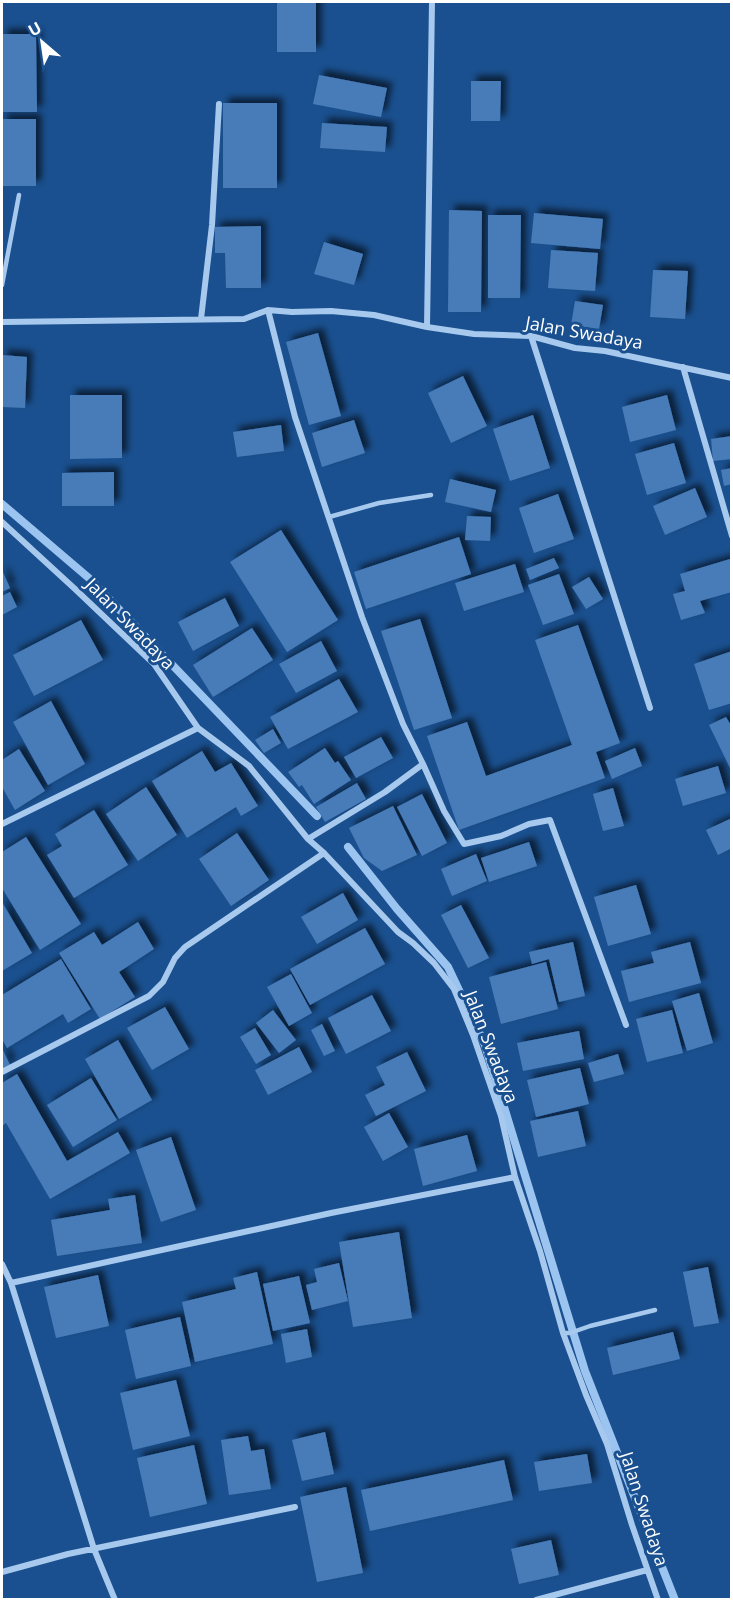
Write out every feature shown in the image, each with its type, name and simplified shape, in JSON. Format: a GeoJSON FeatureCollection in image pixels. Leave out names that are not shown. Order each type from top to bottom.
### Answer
{"type":"FeatureCollection","features":[{"type":"Feature","properties":{"kind":"street"},"geometry":{"type":"LineString","coordinates":[[427,327],[432,2]]}},
{"type":"Feature","properties":{"kind":"street"},"geometry":{"type":"LineString","coordinates":[[201,319],[212,225],[219,104]]}},
{"type":"Feature","properties":{"kind":"street"},"geometry":{"type":"LineString","coordinates":[[268,310],[295,417],[362,616],[403,724],[444,811],[464,844],[501,836],[529,824],[550,820],[626,1025]]}},
{"type":"Feature","properties":{"kind":"street","name":"Jalan Swadaya"},"geometry":{"type":"LineString","coordinates":[[2,322],[244,319],[268,310],[292,312],[331,310],[374,315],[427,327],[474,334],[531,336],[575,348],[605,351],[732,378]]}},
{"type":"Feature","properties":{"kind":"street"},"geometry":{"type":"LineString","coordinates":[[531,336],[650,708]]}},
{"type":"Feature","properties":{"kind":"street"},"geometry":{"type":"LineString","coordinates":[[683,367],[732,536]]}},
{"type":"Feature","properties":{"kind":"street","name":"Jalan Swadaya"},"geometry":{"type":"LineString","coordinates":[[2,522],[154,664],[198,728],[249,766],[308,839],[398,932],[434,963],[453,990],[473,1035],[501,1116],[515,1177],[586,1395],[607,1444],[658,1599]]}},
{"type":"Feature","properties":{"kind":"street"},"geometry":{"type":"LineString","coordinates":[[2,824],[198,728]]}},
{"type":"Feature","properties":{"kind":"street"},"geometry":{"type":"LineString","coordinates":[[308,839],[385,792],[423,764]]}},
{"type":"Feature","properties":{"kind":"street"},"geometry":{"type":"LineString","coordinates":[[2,1072],[149,996],[163,982],[175,958],[185,947],[324,853]]}},
{"type":"Feature","properties":{"kind":"street"},"geometry":{"type":"LineString","coordinates":[[11,1283],[332,1213],[515,1177]]}},
{"type":"Feature","properties":{"kind":"street"},"geometry":{"type":"LineString","coordinates":[[2,1264],[11,1283],[94,1549],[115,1599]]}},
{"type":"Feature","properties":{"kind":"street"},"geometry":{"type":"LineString","coordinates":[[2,1572],[68,1554],[295,1507]]}},
{"type":"Feature","properties":{"kind":"street"},"geometry":{"type":"LineString","coordinates":[[536,1599],[647,1570]]}},
{"type":"Feature","properties":{"kind":"lane"},"geometry":{"type":"LineString","coordinates":[[2,285],[19,195]]}},
{"type":"Feature","properties":{"kind":"lane"},"geometry":{"type":"LineString","coordinates":[[329,517],[379,503],[431,495]]}},
{"type":"Feature","properties":{"kind":"lane"},"geometry":{"type":"LineString","coordinates":[[567,1333],[656,1310]]}},
{"type":"Feature","properties":{"kind":"building"},"geometry":{"type":"Polygon","coordinates":[[[277,2],[316,2],[316,52],[277,52],[277,2]]]}},
{"type":"Feature","properties":{"kind":"building"},"geometry":{"type":"Polygon","coordinates":[[[2,34],[36,34],[37,112],[2,112],[2,34]]]}},
{"type":"Feature","properties":{"kind":"building"},"geometry":{"type":"Polygon","coordinates":[[[319,75],[387,88],[381,117],[313,104],[319,75]]]}},
{"type":"Feature","properties":{"kind":"building"},"geometry":{"type":"Polygon","coordinates":[[[471,81],[501,81],[500,121],[471,121],[471,81]]]}},
{"type":"Feature","properties":{"kind":"building"},"geometry":{"type":"Polygon","coordinates":[[[223,103],[277,103],[277,188],[223,188],[223,103]]]}},
{"type":"Feature","properties":{"kind":"building"},"geometry":{"type":"Polygon","coordinates":[[[2,119],[36,119],[36,186],[2,186],[2,119]]]}},
{"type":"Feature","properties":{"kind":"building"},"geometry":{"type":"Polygon","coordinates":[[[322,123],[387,127],[385,152],[320,148],[322,123]]]}},
{"type":"Feature","properties":{"kind":"building"},"geometry":{"type":"Polygon","coordinates":[[[449,210],[482,211],[481,312],[448,312],[449,210]]]}},
{"type":"Feature","properties":{"kind":"building"},"geometry":{"type":"Polygon","coordinates":[[[534,213],[603,219],[600,249],[531,243],[534,213]]]}},
{"type":"Feature","properties":{"kind":"building"},"geometry":{"type":"Polygon","coordinates":[[[488,215],[521,215],[520,298],[488,298],[488,215]]]}},
{"type":"Feature","properties":{"kind":"building"},"geometry":{"type":"Polygon","coordinates":[[[261,226],[261,288],[226,288],[225,253],[215,253],[215,227],[261,226]]]}},
{"type":"Feature","properties":{"kind":"building"},"geometry":{"type":"Polygon","coordinates":[[[324,242],[363,254],[354,285],[314,274],[324,242]]]}},
{"type":"Feature","properties":{"kind":"building"},"geometry":{"type":"Polygon","coordinates":[[[551,250],[598,253],[595,291],[548,288],[551,250]]]}},
{"type":"Feature","properties":{"kind":"building"},"geometry":{"type":"Polygon","coordinates":[[[653,270],[688,271],[685,319],[650,317],[653,270]]]}},
{"type":"Feature","properties":{"kind":"building"},"geometry":{"type":"Polygon","coordinates":[[[575,301],[603,305],[599,329],[571,325],[575,301]]]}},
{"type":"Feature","properties":{"kind":"building"},"geometry":{"type":"Polygon","coordinates":[[[318,333],[341,416],[309,425],[286,342],[318,333]]]}},
{"type":"Feature","properties":{"kind":"building"},"geometry":{"type":"Polygon","coordinates":[[[2,355],[27,357],[25,408],[2,407],[2,355]]]}},
{"type":"Feature","properties":{"kind":"building"},"geometry":{"type":"Polygon","coordinates":[[[463,376],[487,426],[451,443],[428,393],[463,376]]]}},
{"type":"Feature","properties":{"kind":"building"},"geometry":{"type":"Polygon","coordinates":[[[70,395],[122,395],[122,458],[70,459],[70,395]]]}},
{"type":"Feature","properties":{"kind":"building"},"geometry":{"type":"Polygon","coordinates":[[[667,395],[676,430],[630,442],[622,407],[667,395]]]}},
{"type":"Feature","properties":{"kind":"building"},"geometry":{"type":"Polygon","coordinates":[[[533,415],[550,468],[510,481],[493,429],[533,415]]]}},
{"type":"Feature","properties":{"kind":"building"},"geometry":{"type":"Polygon","coordinates":[[[354,420],[365,453],[322,467],[312,433],[354,420]]]}},
{"type":"Feature","properties":{"kind":"building"},"geometry":{"type":"Polygon","coordinates":[[[281,425],[284,451],[237,457],[233,432],[281,425]]]}},
{"type":"Feature","properties":{"kind":"building"},"geometry":{"type":"Polygon","coordinates":[[[732,436],[732,459],[713,461],[711,439],[732,436]]]}},
{"type":"Feature","properties":{"kind":"building"},"geometry":{"type":"Polygon","coordinates":[[[674,443],[686,483],[647,495],[635,454],[674,443]]]}},
{"type":"Feature","properties":{"kind":"building"},"geometry":{"type":"Polygon","coordinates":[[[732,468],[732,484],[724,486],[721,470],[732,468]]]}},
{"type":"Feature","properties":{"kind":"building"},"geometry":{"type":"Polygon","coordinates":[[[114,472],[114,506],[62,506],[62,473],[114,472]]]}},
{"type":"Feature","properties":{"kind":"building"},"geometry":{"type":"Polygon","coordinates":[[[450,479],[496,490],[491,512],[445,502],[450,479]]]}},
{"type":"Feature","properties":{"kind":"building"},"geometry":{"type":"Polygon","coordinates":[[[695,488],[707,517],[665,535],[653,506],[695,488]]]}},
{"type":"Feature","properties":{"kind":"building"},"geometry":{"type":"Polygon","coordinates":[[[558,494],[574,539],[534,553],[519,508],[558,494]]]}},
{"type":"Feature","properties":{"kind":"building"},"geometry":{"type":"Polygon","coordinates":[[[467,516],[491,517],[490,541],[465,540],[467,516]]]}},
{"type":"Feature","properties":{"kind":"building"},"geometry":{"type":"Polygon","coordinates":[[[281,530],[338,620],[287,652],[230,562],[281,530]]]}},
{"type":"Feature","properties":{"kind":"building"},"geometry":{"type":"Polygon","coordinates":[[[459,537],[471,574],[366,609],[354,572],[459,537]]]}},
{"type":"Feature","properties":{"kind":"building"},"geometry":{"type":"Polygon","coordinates":[[[554,558],[559,568],[530,580],[526,569],[554,558]]]}},
{"type":"Feature","properties":{"kind":"building"},"geometry":{"type":"Polygon","coordinates":[[[730,559],[732,592],[700,601],[705,613],[681,620],[673,594],[685,591],[680,574],[730,559]]]}},
{"type":"Feature","properties":{"kind":"building"},"geometry":{"type":"Polygon","coordinates":[[[515,564],[524,592],[464,611],[455,583],[515,564]]]}},
{"type":"Feature","properties":{"kind":"building"},"geometry":{"type":"Polygon","coordinates":[[[2,570],[10,588],[2,592],[2,570]]]}},
{"type":"Feature","properties":{"kind":"building"},"geometry":{"type":"Polygon","coordinates":[[[559,574],[574,614],[543,625],[528,585],[559,574]]]}},
{"type":"Feature","properties":{"kind":"building"},"geometry":{"type":"Polygon","coordinates":[[[589,577],[603,599],[586,609],[572,587],[589,577]]]}},
{"type":"Feature","properties":{"kind":"building"},"geometry":{"type":"Polygon","coordinates":[[[10,592],[17,607],[2,615],[2,596],[10,592]]]}},
{"type":"Feature","properties":{"kind":"building"},"geometry":{"type":"Polygon","coordinates":[[[225,598],[239,626],[193,651],[178,622],[225,598]]]}},
{"type":"Feature","properties":{"kind":"building"},"geometry":{"type":"Polygon","coordinates":[[[420,619],[452,718],[414,730],[381,631],[420,619]]]}},
{"type":"Feature","properties":{"kind":"building"},"geometry":{"type":"Polygon","coordinates":[[[81,620],[103,660],[34,696],[13,655],[81,620]]]}},
{"type":"Feature","properties":{"kind":"building"},"geometry":{"type":"Polygon","coordinates":[[[578,625],[620,743],[596,752],[605,778],[459,830],[427,736],[467,722],[486,776],[572,745],[535,640],[578,625]]]}},
{"type":"Feature","properties":{"kind":"building"},"geometry":{"type":"Polygon","coordinates":[[[252,628],[273,660],[213,697],[193,665],[252,628]]]}},
{"type":"Feature","properties":{"kind":"building"},"geometry":{"type":"Polygon","coordinates":[[[321,641],[337,671],[296,693],[279,664],[321,641]]]}},
{"type":"Feature","properties":{"kind":"building"},"geometry":{"type":"Polygon","coordinates":[[[732,651],[732,703],[709,710],[694,664],[732,651]]]}},
{"type":"Feature","properties":{"kind":"building"},"geometry":{"type":"Polygon","coordinates":[[[339,679],[358,712],[288,749],[270,717],[339,679]]]}},
{"type":"Feature","properties":{"kind":"building"},"geometry":{"type":"Polygon","coordinates":[[[51,701],[85,764],[48,785],[13,722],[51,701]]]}},
{"type":"Feature","properties":{"kind":"building"},"geometry":{"type":"Polygon","coordinates":[[[726,717],[732,727],[732,772],[709,725],[726,717]]]}},
{"type":"Feature","properties":{"kind":"building"},"geometry":{"type":"Polygon","coordinates":[[[273,729],[281,743],[264,753],[255,740],[273,729]]]}},
{"type":"Feature","properties":{"kind":"building"},"geometry":{"type":"Polygon","coordinates":[[[381,737],[393,758],[356,778],[344,757],[381,737]]]}},
{"type":"Feature","properties":{"kind":"building"},"geometry":{"type":"Polygon","coordinates":[[[325,748],[335,763],[338,761],[351,780],[314,804],[302,785],[299,787],[288,772],[325,748]]]}},
{"type":"Feature","properties":{"kind":"building"},"geometry":{"type":"Polygon","coordinates":[[[635,748],[642,766],[612,779],[605,761],[635,748]]]}},
{"type":"Feature","properties":{"kind":"building"},"geometry":{"type":"Polygon","coordinates":[[[19,749],[45,791],[15,810],[2,787],[2,760],[19,749]]]}},
{"type":"Feature","properties":{"kind":"building"},"geometry":{"type":"Polygon","coordinates":[[[202,751],[215,772],[231,763],[258,806],[241,816],[236,807],[187,838],[152,781],[202,751]]]}},
{"type":"Feature","properties":{"kind":"building"},"geometry":{"type":"Polygon","coordinates":[[[718,766],[726,793],[683,806],[675,779],[718,766]]]}},
{"type":"Feature","properties":{"kind":"building"},"geometry":{"type":"Polygon","coordinates":[[[357,783],[366,799],[325,822],[316,807],[357,783]]]}},
{"type":"Feature","properties":{"kind":"building"},"geometry":{"type":"Polygon","coordinates":[[[146,787],[177,835],[138,861],[106,814],[146,787]]]}},
{"type":"Feature","properties":{"kind":"building"},"geometry":{"type":"Polygon","coordinates":[[[613,788],[624,826],[603,831],[593,794],[613,788]]]}},
{"type":"Feature","properties":{"kind":"building"},"geometry":{"type":"Polygon","coordinates":[[[422,794],[447,843],[422,856],[397,807],[422,794]]]}},
{"type":"Feature","properties":{"kind":"building"},"geometry":{"type":"Polygon","coordinates":[[[393,806],[417,855],[382,871],[364,858],[349,828],[393,806]]]}},
{"type":"Feature","properties":{"kind":"building"},"geometry":{"type":"Polygon","coordinates":[[[94,810],[128,865],[74,898],[47,855],[62,846],[55,834],[94,810]]]}},
{"type":"Feature","properties":{"kind":"building"},"geometry":{"type":"Polygon","coordinates":[[[732,818],[732,848],[718,855],[706,830],[732,818]]]}},
{"type":"Feature","properties":{"kind":"building"},"geometry":{"type":"Polygon","coordinates":[[[237,833],[269,880],[231,906],[199,859],[237,833]]]}},
{"type":"Feature","properties":{"kind":"building"},"geometry":{"type":"Polygon","coordinates":[[[26,837],[81,924],[40,950],[2,888],[2,852],[26,837]]]}},
{"type":"Feature","properties":{"kind":"building"},"geometry":{"type":"Polygon","coordinates":[[[529,842],[537,866],[489,882],[481,858],[529,842]]]}},
{"type":"Feature","properties":{"kind":"building"},"geometry":{"type":"Polygon","coordinates":[[[476,854],[487,881],[452,896],[441,869],[476,854]]]}},
{"type":"Feature","properties":{"kind":"building"},"geometry":{"type":"Polygon","coordinates":[[[636,885],[651,934],[608,946],[594,897],[636,885]]]}},
{"type":"Feature","properties":{"kind":"building"},"geometry":{"type":"Polygon","coordinates":[[[343,893],[358,920],[317,944],[301,917],[343,893]]]}},
{"type":"Feature","properties":{"kind":"building"},"geometry":{"type":"Polygon","coordinates":[[[2,902],[32,953],[2,971],[2,902]]]}},
{"type":"Feature","properties":{"kind":"building"},"geometry":{"type":"Polygon","coordinates":[[[461,905],[489,958],[468,968],[441,915],[461,905]]]}},
{"type":"Feature","properties":{"kind":"building"},"geometry":{"type":"Polygon","coordinates":[[[138,922],[154,949],[119,972],[135,997],[100,1019],[59,953],[94,932],[102,945],[138,922]]]}},
{"type":"Feature","properties":{"kind":"building"},"geometry":{"type":"Polygon","coordinates":[[[365,928],[385,964],[310,1005],[290,969],[365,928]]]}},
{"type":"Feature","properties":{"kind":"building"},"geometry":{"type":"Polygon","coordinates":[[[573,942],[585,996],[559,1002],[549,959],[532,964],[529,952],[573,942]]]}},
{"type":"Feature","properties":{"kind":"building"},"geometry":{"type":"Polygon","coordinates":[[[690,942],[701,983],[629,1002],[621,971],[654,963],[651,952],[690,942]]]}},
{"type":"Feature","properties":{"kind":"building"},"geometry":{"type":"Polygon","coordinates":[[[61,959],[91,1009],[68,1023],[63,1014],[7,1048],[2,1039],[2,995],[61,959]]]}},
{"type":"Feature","properties":{"kind":"building"},"geometry":{"type":"Polygon","coordinates":[[[546,962],[558,1009],[501,1024],[489,977],[546,962]]]}},
{"type":"Feature","properties":{"kind":"building"},"geometry":{"type":"Polygon","coordinates":[[[291,974],[312,1013],[289,1026],[267,987],[291,974]]]}},
{"type":"Feature","properties":{"kind":"building"},"geometry":{"type":"Polygon","coordinates":[[[699,993],[713,1043],[687,1051],[672,1001],[699,993]]]}},
{"type":"Feature","properties":{"kind":"building"},"geometry":{"type":"Polygon","coordinates":[[[372,995],[391,1031],[346,1054],[328,1018],[372,995]]]}},
{"type":"Feature","properties":{"kind":"building"},"geometry":{"type":"Polygon","coordinates":[[[165,1007],[189,1049],[152,1070],[127,1028],[165,1007]]]}},
{"type":"Feature","properties":{"kind":"building"},"geometry":{"type":"Polygon","coordinates":[[[273,1010],[296,1040],[279,1053],[256,1023],[273,1010]]]}},
{"type":"Feature","properties":{"kind":"building"},"geometry":{"type":"Polygon","coordinates":[[[672,1010],[683,1053],[647,1062],[636,1019],[672,1010]]]}},
{"type":"Feature","properties":{"kind":"building"},"geometry":{"type":"Polygon","coordinates":[[[322,1024],[335,1051],[324,1056],[311,1030],[322,1024]]]}},
{"type":"Feature","properties":{"kind":"building"},"geometry":{"type":"Polygon","coordinates":[[[255,1028],[271,1055],[256,1064],[240,1037],[255,1028]]]}},
{"type":"Feature","properties":{"kind":"building"},"geometry":{"type":"Polygon","coordinates":[[[579,1031],[584,1059],[523,1071],[517,1043],[579,1031]]]}},
{"type":"Feature","properties":{"kind":"building"},"geometry":{"type":"Polygon","coordinates":[[[118,1040],[152,1100],[119,1119],[85,1059],[118,1040]]]}},
{"type":"Feature","properties":{"kind":"building"},"geometry":{"type":"Polygon","coordinates":[[[299,1047],[312,1072],[268,1095],[255,1070],[299,1047]]]}},
{"type":"Feature","properties":{"kind":"building"},"geometry":{"type":"Polygon","coordinates":[[[2,1048],[10,1065],[2,1069],[2,1048]]]}},
{"type":"Feature","properties":{"kind":"building"},"geometry":{"type":"Polygon","coordinates":[[[407,1052],[426,1091],[376,1116],[365,1095],[385,1085],[376,1067],[407,1052]]]}},
{"type":"Feature","properties":{"kind":"building"},"geometry":{"type":"Polygon","coordinates":[[[618,1054],[624,1074],[594,1082],[588,1063],[618,1054]]]}},
{"type":"Feature","properties":{"kind":"building"},"geometry":{"type":"Polygon","coordinates":[[[580,1068],[589,1104],[536,1117],[527,1080],[580,1068]]]}},
{"type":"Feature","properties":{"kind":"building"},"geometry":{"type":"Polygon","coordinates":[[[17,1074],[67,1161],[118,1132],[130,1153],[50,1199],[6,1123],[2,1126],[2,1083],[17,1074]]]}},
{"type":"Feature","properties":{"kind":"building"},"geometry":{"type":"Polygon","coordinates":[[[91,1078],[117,1120],[73,1147],[47,1105],[91,1078]]]}},
{"type":"Feature","properties":{"kind":"building"},"geometry":{"type":"Polygon","coordinates":[[[578,1111],[586,1146],[538,1157],[530,1121],[578,1111]]]}},
{"type":"Feature","properties":{"kind":"building"},"geometry":{"type":"Polygon","coordinates":[[[389,1113],[408,1147],[383,1161],[364,1127],[389,1113]]]}},
{"type":"Feature","properties":{"kind":"building"},"geometry":{"type":"Polygon","coordinates":[[[467,1135],[477,1171],[423,1186],[414,1149],[467,1135]]]}},
{"type":"Feature","properties":{"kind":"building"},"geometry":{"type":"Polygon","coordinates":[[[171,1137],[196,1210],[161,1222],[136,1150],[171,1137]]]}},
{"type":"Feature","properties":{"kind":"building"},"geometry":{"type":"Polygon","coordinates":[[[135,1195],[142,1243],[57,1256],[51,1220],[110,1210],[108,1199],[135,1195]]]}},
{"type":"Feature","properties":{"kind":"building"},"geometry":{"type":"Polygon","coordinates":[[[399,1232],[412,1318],[353,1327],[339,1242],[399,1232]]]}},
{"type":"Feature","properties":{"kind":"building"},"geometry":{"type":"Polygon","coordinates":[[[339,1263],[348,1301],[312,1310],[306,1285],[317,1282],[314,1269],[339,1263]]]}},
{"type":"Feature","properties":{"kind":"building"},"geometry":{"type":"Polygon","coordinates":[[[708,1267],[719,1323],[694,1327],[683,1272],[708,1267]]]}},
{"type":"Feature","properties":{"kind":"building"},"geometry":{"type":"Polygon","coordinates":[[[257,1272],[273,1344],[195,1362],[182,1302],[236,1289],[233,1278],[257,1272]]]}},
{"type":"Feature","properties":{"kind":"building"},"geometry":{"type":"Polygon","coordinates":[[[98,1275],[109,1326],[56,1338],[44,1287],[98,1275]]]}},
{"type":"Feature","properties":{"kind":"building"},"geometry":{"type":"Polygon","coordinates":[[[299,1276],[310,1323],[273,1331],[263,1284],[299,1276]]]}},
{"type":"Feature","properties":{"kind":"building"},"geometry":{"type":"Polygon","coordinates":[[[180,1317],[191,1366],[136,1379],[125,1330],[180,1317]]]}},
{"type":"Feature","properties":{"kind":"building"},"geometry":{"type":"Polygon","coordinates":[[[307,1329],[312,1357],[286,1363],[281,1334],[307,1329]]]}},
{"type":"Feature","properties":{"kind":"building"},"geometry":{"type":"Polygon","coordinates":[[[673,1332],[680,1359],[613,1375],[607,1348],[673,1332]]]}},
{"type":"Feature","properties":{"kind":"building"},"geometry":{"type":"Polygon","coordinates":[[[176,1380],[190,1436],[133,1450],[120,1393],[176,1380]]]}},
{"type":"Feature","properties":{"kind":"building"},"geometry":{"type":"Polygon","coordinates":[[[325,1432],[334,1474],[302,1481],[292,1440],[325,1432]]]}},
{"type":"Feature","properties":{"kind":"building"},"geometry":{"type":"Polygon","coordinates":[[[248,1436],[251,1451],[264,1449],[271,1489],[229,1495],[221,1440],[248,1436]]]}},
{"type":"Feature","properties":{"kind":"building"},"geometry":{"type":"Polygon","coordinates":[[[194,1445],[207,1504],[150,1517],[137,1458],[194,1445]]]}},
{"type":"Feature","properties":{"kind":"building"},"geometry":{"type":"Polygon","coordinates":[[[587,1454],[592,1483],[539,1491],[534,1462],[587,1454]]]}},
{"type":"Feature","properties":{"kind":"building"},"geometry":{"type":"Polygon","coordinates":[[[504,1460],[513,1500],[370,1531],[361,1490],[504,1460]]]}},
{"type":"Feature","properties":{"kind":"building"},"geometry":{"type":"Polygon","coordinates":[[[346,1487],[363,1573],[317,1582],[300,1497],[346,1487]]]}},
{"type":"Feature","properties":{"kind":"building"},"geometry":{"type":"Polygon","coordinates":[[[551,1540],[559,1575],[519,1584],[511,1549],[551,1540]]]}},
{"type":"Feature","properties":{"kind":"waterway"},"geometry":{"type":"LineString","coordinates":[[2,504],[90,579],[317,816]]}},
{"type":"Feature","properties":{"kind":"waterway"},"geometry":{"type":"LineString","coordinates":[[348,847],[397,909],[448,967],[485,1045],[585,1371],[675,1600]]}}]}
